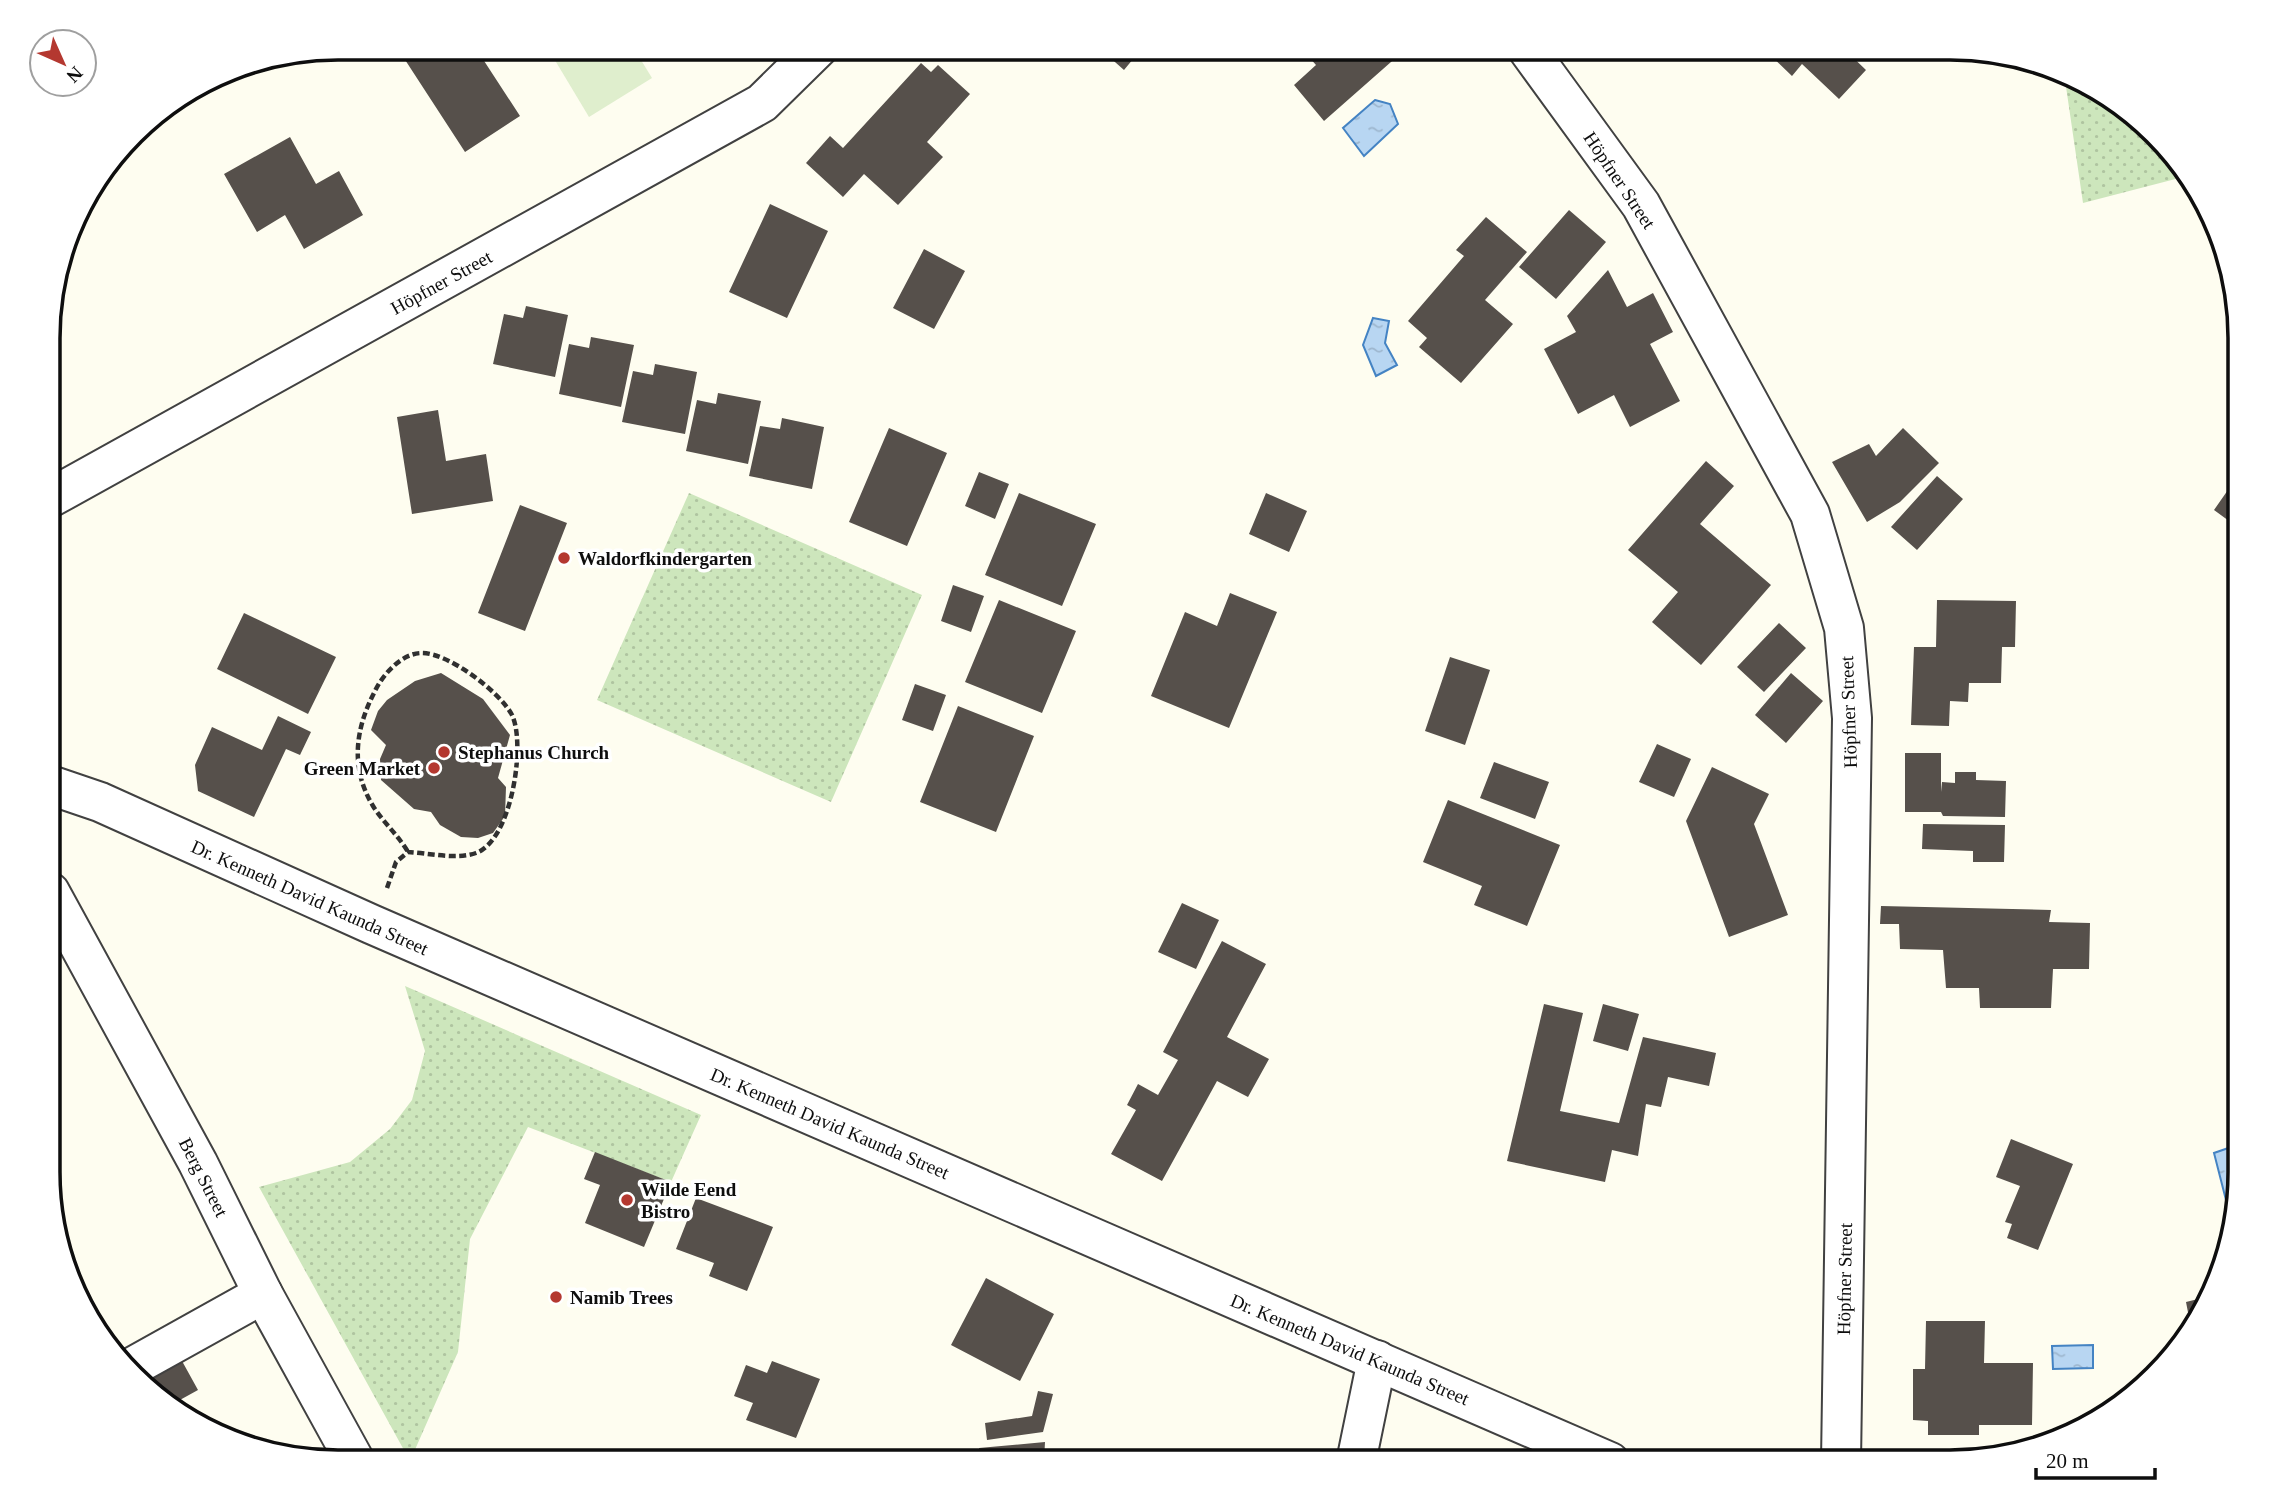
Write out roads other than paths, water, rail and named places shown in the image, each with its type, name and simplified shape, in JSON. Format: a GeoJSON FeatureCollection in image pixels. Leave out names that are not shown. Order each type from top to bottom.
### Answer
{"type":"FeatureCollection","features":[{"type":"Feature","properties":{"kind":"street","name":"Höpfner Street"},"geometry":{"type":"LineString","coordinates":[[60,492],[762,103],[806,60]]}},
{"type":"Feature","properties":{"kind":"street","name":"Höpfner Street"},"geometry":{"type":"LineString","coordinates":[[1535,60],[1641,205],[1791,478],[1810,514],[1844,628],[1852,718],[1841,1450]]}},
{"type":"Feature","properties":{"kind":"street","name":"Dr. Kenneth David Kaunda Street"},"geometry":{"type":"LineString","coordinates":[[60,788],[100,802],[371,924],[1583,1450]]}},
{"type":"Feature","properties":{"kind":"street","name":"Berg Street"},"geometry":{"type":"LineString","coordinates":[[60,910],[198,1163],[263,1294],[349,1450]]}},
{"type":"Feature","properties":{"kind":"street"},"geometry":{"type":"LineString","coordinates":[[137,1364],[263,1294]]}},
{"type":"Feature","properties":{"kind":"street"},"geometry":{"type":"LineString","coordinates":[[1358,1450],[1377,1360]]}},
{"type":"Feature","properties":{"kind":"water"},"geometry":{"type":"Polygon","coordinates":[[[1375,100],[1390,104],[1398,124],[1364,156],[1343,128],[1375,100]]]}},
{"type":"Feature","properties":{"kind":"water"},"geometry":{"type":"Polygon","coordinates":[[[1373,318],[1389,321],[1385,343],[1397,365],[1376,376],[1363,345],[1373,318]]]}},
{"type":"Feature","properties":{"kind":"water"},"geometry":{"type":"Polygon","coordinates":[[[2228,1148],[2227,1203],[2214,1153],[2228,1148]]]}},
{"type":"Feature","properties":{"kind":"water"},"geometry":{"type":"Polygon","coordinates":[[[2093,1345],[2093,1368],[2053,1369],[2052,1346],[2093,1345]]]}},
{"type":"Feature","properties":{"kind":"place","name":"Waldorfkindergarten"},"geometry":{"type":"Point","coordinates":[564,558]}},
{"type":"Feature","properties":{"kind":"place","name":"Stephanus Church"},"geometry":{"type":"Point","coordinates":[444,752]}},
{"type":"Feature","properties":{"kind":"place","name":"Green Market"},"geometry":{"type":"Point","coordinates":[434,768]}},
{"type":"Feature","properties":{"kind":"place","name":"Wilde Eend Bistro"},"geometry":{"type":"Point","coordinates":[627,1200]}},
{"type":"Feature","properties":{"kind":"place","name":"Namib Trees"},"geometry":{"type":"Point","coordinates":[556,1297]}}]}
